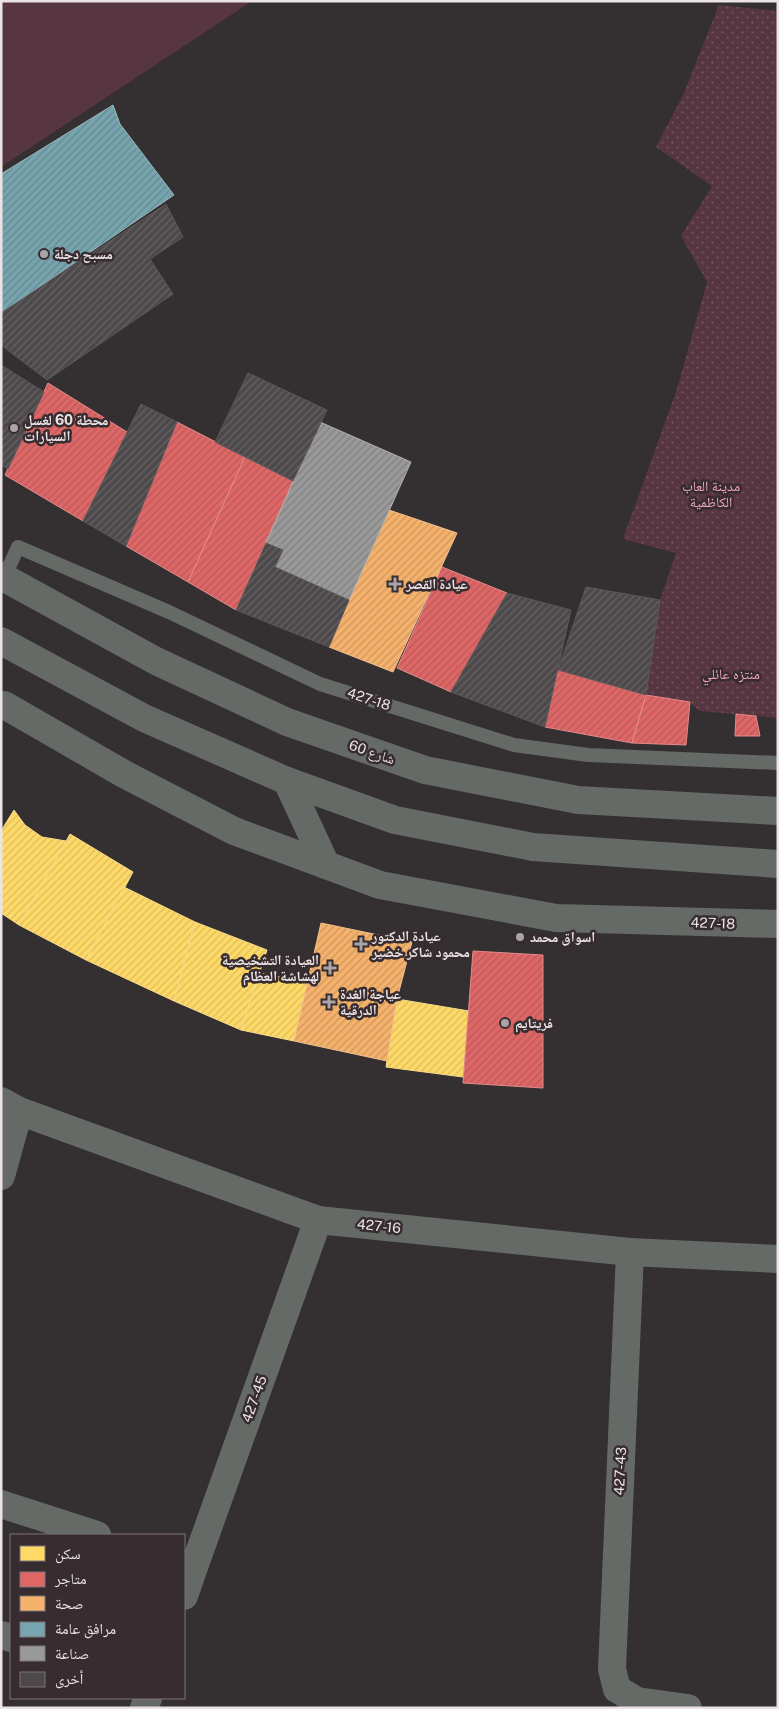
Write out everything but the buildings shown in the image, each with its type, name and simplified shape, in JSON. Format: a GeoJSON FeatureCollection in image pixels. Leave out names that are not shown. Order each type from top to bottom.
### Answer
{"type":"FeatureCollection","features":[{"type":"Feature","properties":{"kind":"street","name":"شارع 60"},"geometry":{"type":"LineString","coordinates":[[3,577],[156,661],[287,722],[426,770],[578,800],[778,810]]}},
{"type":"Feature","properties":{"kind":"street"},"geometry":{"type":"LineString","coordinates":[[1,641],[144,718],[288,782],[395,820],[533,847],[778,864]]}},
{"type":"Feature","properties":{"kind":"street","name":"427-18"},"geometry":{"type":"LineString","coordinates":[[4,705],[124,774],[234,830],[380,885],[556,918],[778,924]]}},
{"type":"Feature","properties":{"kind":"street"},"geometry":{"type":"LineString","coordinates":[[288,782],[326,865]]}},
{"type":"Feature","properties":{"kind":"street"},"geometry":{"type":"LineString","coordinates":[[1,1176],[10,1106]]}},
{"type":"Feature","properties":{"kind":"street","name":"427-16"},"geometry":{"type":"LineString","coordinates":[[10,1106],[318,1220],[630,1252],[778,1259]]}},
{"type":"Feature","properties":{"kind":"street","name":"427-45"},"geometry":{"type":"LineString","coordinates":[[185,1590],[189,1566],[318,1220]]}},
{"type":"Feature","properties":{"kind":"street","name":"427-43"},"geometry":{"type":"LineString","coordinates":[[630,1252],[612,1669],[617,1689],[636,1701],[688,1708]]}},
{"type":"Feature","properties":{"kind":"street"},"geometry":{"type":"LineString","coordinates":[[1,1504],[94,1534]]}},
{"type":"Feature","properties":{"kind":"lane","name":"427-18"},"geometry":{"type":"LineString","coordinates":[[3,577],[18,547],[169,612],[320,684],[514,745],[588,755],[778,763]]}},
{"type":"Feature","properties":{"kind":"green space"},"geometry":{"type":"Polygon","coordinates":[[[1,1],[252,1],[1,167],[1,1]]]}},
{"type":"Feature","properties":{"kind":"green space","name":"مدينة العاب الكاظمية"},"geometry":{"type":"Polygon","coordinates":[[[719,5],[778,11],[778,718],[699,711],[690,702],[646,695],[558,670],[586,587],[660,600],[676,553],[623,539],[677,389],[707,282],[681,236],[712,186],[656,147],[683,95],[719,5]]]}},
{"type":"Feature","properties":{"kind":"place","name":"مسبح دجلة"},"geometry":{"type":"Point","coordinates":[44,254]}},
{"type":"Feature","properties":{"kind":"place","name":"محطة 60 لغسل السيارات"},"geometry":{"type":"Point","coordinates":[14,428]}},
{"type":"Feature","properties":{"kind":"place","name":"عيادة القصر"},"geometry":{"type":"Point","coordinates":[395,584]}},
{"type":"Feature","properties":{"kind":"place","name":"اسواق محمد"},"geometry":{"type":"Point","coordinates":[520,937]}},
{"type":"Feature","properties":{"kind":"place","name":"عيادة الدكتور محمود شاكر خضير"},"geometry":{"type":"Point","coordinates":[361,944]}},
{"type":"Feature","properties":{"kind":"place","name":"العيادة التشخيصية لهشاشة العظام"},"geometry":{"type":"Point","coordinates":[330,968]}},
{"type":"Feature","properties":{"kind":"place","name":"عياجة الغدة الدرقية"},"geometry":{"type":"Point","coordinates":[329,1002]}},
{"type":"Feature","properties":{"kind":"place","name":"فريتايم"},"geometry":{"type":"Point","coordinates":[505,1023]}},
{"type":"Feature","properties":{"kind":"park label","name":"منتزه عائلي"},"geometry":{"type":"Point","coordinates":[731,674]}}]}
